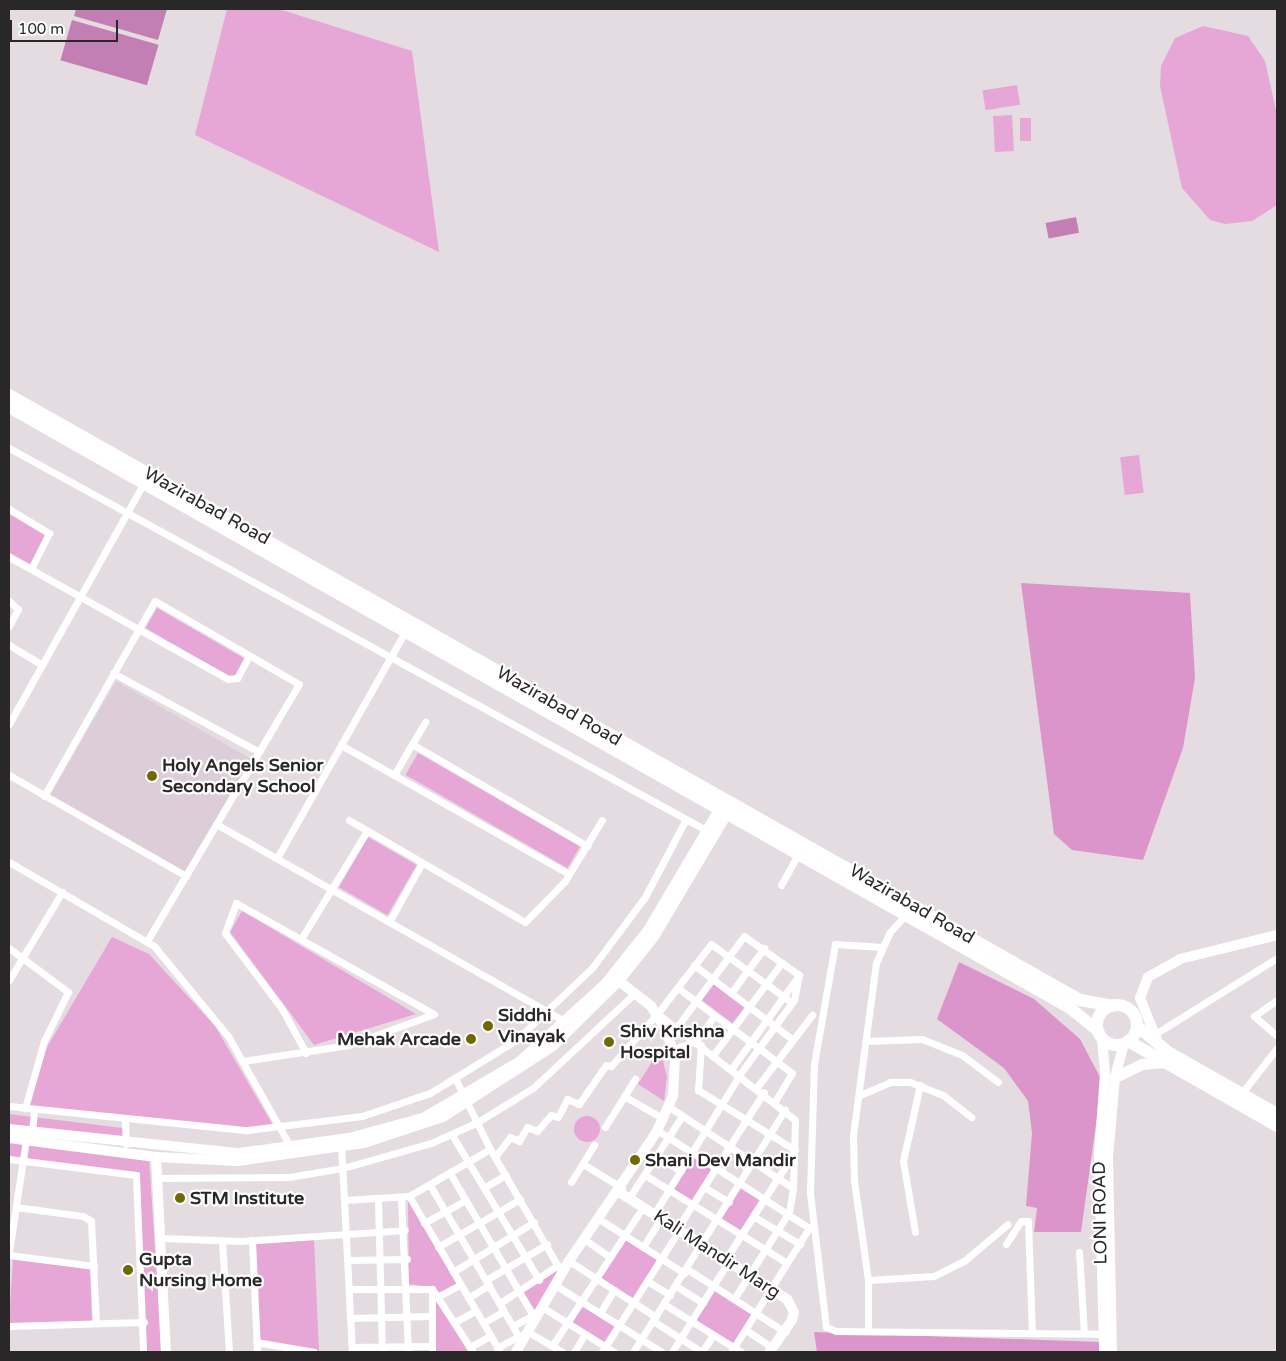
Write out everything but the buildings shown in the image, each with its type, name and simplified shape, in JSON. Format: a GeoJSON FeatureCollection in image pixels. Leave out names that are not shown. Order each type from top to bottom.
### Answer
{"type":"FeatureCollection","features":[{"type":"Feature","properties":{"kind":"highway","name":"Wazirabad Road"},"geometry":{"type":"LineString","coordinates":[[9,395],[405,632],[1080,1000],[1113,1006]]}},
{"type":"Feature","properties":{"kind":"highway","name":"Wazirabad Road"},"geometry":{"type":"LineString","coordinates":[[9,407],[146,478],[726,806],[799,853],[1070,1008],[1100,1034]]}},
{"type":"Feature","properties":{"kind":"highway"},"geometry":{"type":"LineString","coordinates":[[1277,1114],[1241,1094],[1137,1026],[1129,1010],[1113,1006],[1100,1015],[1100,1034],[1126,1043],[1168,1062],[1277,1126]]}},
{"type":"Feature","properties":{"kind":"highway"},"geometry":{"type":"LineString","coordinates":[[1126,1043],[1137,1026]]}},
{"type":"Feature","properties":{"kind":"main road"},"geometry":{"type":"LineString","coordinates":[[1112,1079],[1142,1064],[1168,1062]]}},
{"type":"Feature","properties":{"kind":"street"},"geometry":{"type":"LineString","coordinates":[[9,448],[706,830]]}},
{"type":"Feature","properties":{"kind":"street"},"geometry":{"type":"LineString","coordinates":[[9,724],[146,478]]}},
{"type":"Feature","properties":{"kind":"street"},"geometry":{"type":"LineString","coordinates":[[9,509],[49,533],[31,569]]}},
{"type":"Feature","properties":{"kind":"street"},"geometry":{"type":"LineString","coordinates":[[9,557],[228,679],[237,678],[249,655]]}},
{"type":"Feature","properties":{"kind":"street"},"geometry":{"type":"LineString","coordinates":[[9,601],[18,609],[9,626]]}},
{"type":"Feature","properties":{"kind":"street"},"geometry":{"type":"LineString","coordinates":[[44,796],[137,630],[158,601],[299,684],[147,941]]}},
{"type":"Feature","properties":{"kind":"street"},"geometry":{"type":"LineString","coordinates":[[277,858],[405,632]]}},
{"type":"Feature","properties":{"kind":"street"},"geometry":{"type":"LineString","coordinates":[[9,645],[42,665]]}},
{"type":"Feature","properties":{"kind":"street"},"geometry":{"type":"LineString","coordinates":[[113,673],[259,752]]}},
{"type":"Feature","properties":{"kind":"street"},"geometry":{"type":"LineString","coordinates":[[394,775],[425,722]]}},
{"type":"Feature","properties":{"kind":"street"},"geometry":{"type":"LineString","coordinates":[[412,744],[587,846]]}},
{"type":"Feature","properties":{"kind":"street"},"geometry":{"type":"LineString","coordinates":[[341,745],[569,874]]}},
{"type":"Feature","properties":{"kind":"street"},"geometry":{"type":"LineString","coordinates":[[9,776],[186,876]]}},
{"type":"Feature","properties":{"kind":"street"},"geometry":{"type":"LineString","coordinates":[[616,978],[648,930],[706,830],[726,806]]}},
{"type":"Feature","properties":{"kind":"street"},"geometry":{"type":"LineString","coordinates":[[9,1129],[29,1136],[238,1161],[406,1132],[466,1101],[571,1025],[654,937],[726,806]]}},
{"type":"Feature","properties":{"kind":"street"},"geometry":{"type":"LineString","coordinates":[[9,1106],[125,1120],[233,1130],[280,1128],[362,1116],[430,1094],[456,1080],[549,1013],[618,936],[686,819]]}},
{"type":"Feature","properties":{"kind":"street"},"geometry":{"type":"LineString","coordinates":[[350,820],[422,864],[525,922],[569,874],[602,820]]}},
{"type":"Feature","properties":{"kind":"street"},"geometry":{"type":"LineString","coordinates":[[216,824],[571,1025]]}},
{"type":"Feature","properties":{"kind":"street"},"geometry":{"type":"LineString","coordinates":[[301,939],[367,831]]}},
{"type":"Feature","properties":{"kind":"street"},"geometry":{"type":"LineString","coordinates":[[781,885],[799,853]]}},
{"type":"Feature","properties":{"kind":"street"},"geometry":{"type":"LineString","coordinates":[[9,862],[147,941],[199,999],[243,1061],[291,1149]]}},
{"type":"Feature","properties":{"kind":"street"},"geometry":{"type":"LineString","coordinates":[[389,922],[422,864]]}},
{"type":"Feature","properties":{"kind":"street"},"geometry":{"type":"LineString","coordinates":[[9,980],[62,892]]}},
{"type":"Feature","properties":{"kind":"street"},"geometry":{"type":"LineString","coordinates":[[243,1061],[306,1053],[366,1040],[434,1014],[239,902],[226,925],[227,937],[282,1009],[306,1053]]}},
{"type":"Feature","properties":{"kind":"street"},"geometry":{"type":"LineString","coordinates":[[868,1330],[868,1280],[854,1172],[860,1094],[873,976],[882,947],[906,914]]}},
{"type":"Feature","properties":{"kind":"street"},"geometry":{"type":"LineString","coordinates":[[1277,935],[1180,959],[1153,972],[1143,982],[1140,998],[1157,1040],[1277,958]]}},
{"type":"Feature","properties":{"kind":"street"},"geometry":{"type":"LineString","coordinates":[[677,1027],[744,936],[764,948],[799,975]]}},
{"type":"Feature","properties":{"kind":"street"},"geometry":{"type":"LineString","coordinates":[[882,947],[845,941],[833,949],[814,1064],[810,1193],[824,1323],[836,1331],[1103,1334]]}},
{"type":"Feature","properties":{"kind":"street"},"geometry":{"type":"LineString","coordinates":[[495,1157],[510,1137],[518,1141],[527,1127],[537,1131],[551,1115],[558,1117],[568,1099],[579,1104],[606,1065],[611,1066],[657,1014],[711,944],[791,1002]]}},
{"type":"Feature","properties":{"kind":"street"},"geometry":{"type":"LineString","coordinates":[[9,948],[68,992],[44,1041],[24,1108]]}},
{"type":"Feature","properties":{"kind":"street"},"geometry":{"type":"LineString","coordinates":[[731,993],[764,948]]}},
{"type":"Feature","properties":{"kind":"street"},"geometry":{"type":"LineString","coordinates":[[714,1054],[782,962]]}},
{"type":"Feature","properties":{"kind":"street"},"geometry":{"type":"LineString","coordinates":[[694,966],[794,1040]]}},
{"type":"Feature","properties":{"kind":"street"},"geometry":{"type":"LineString","coordinates":[[732,1068],[799,975]]}},
{"type":"Feature","properties":{"kind":"street"},"geometry":{"type":"LineString","coordinates":[[643,1247],[669,1190],[740,1074],[791,1002],[799,975]]}},
{"type":"Feature","properties":{"kind":"street"},"geometry":{"type":"LineString","coordinates":[[616,978],[657,1014],[764,1092],[795,1120],[793,1188],[789,1212],[734,1299]]}},
{"type":"Feature","properties":{"kind":"street"},"geometry":{"type":"LineString","coordinates":[[678,988],[777,1062],[793,1077],[775,1101]]}},
{"type":"Feature","properties":{"kind":"street"},"geometry":{"type":"LineString","coordinates":[[158,1178],[266,1179],[343,1168],[452,1135],[476,1123],[557,1069],[635,993]]}},
{"type":"Feature","properties":{"kind":"street"},"geometry":{"type":"LineString","coordinates":[[1277,1000],[1254,1016],[1277,1036]]}},
{"type":"Feature","properties":{"kind":"street"},"geometry":{"type":"LineString","coordinates":[[500,1303],[560,1269],[569,1261],[620,1190],[664,1119],[670,1107],[676,1075],[672,1050],[657,1014]]}},
{"type":"Feature","properties":{"kind":"street"},"geometry":{"type":"LineString","coordinates":[[715,1015],[699,1043],[698,1090],[794,1151]]}},
{"type":"Feature","properties":{"kind":"street"},"geometry":{"type":"LineString","coordinates":[[757,1087],[812,1016]]}},
{"type":"Feature","properties":{"kind":"street"},"geometry":{"type":"LineString","coordinates":[[1100,1034],[1112,1079]]}},
{"type":"Feature","properties":{"kind":"street"},"geometry":{"type":"LineString","coordinates":[[866,1041],[922,1039],[962,1055],[998,1082]]}},
{"type":"Feature","properties":{"kind":"street"},"geometry":{"type":"LineString","coordinates":[[672,1050],[699,1043]]}},
{"type":"Feature","properties":{"kind":"street"},"geometry":{"type":"LineString","coordinates":[[1112,1079],[1126,1043]]}},
{"type":"Feature","properties":{"kind":"street"},"geometry":{"type":"LineString","coordinates":[[1241,1094],[1277,1048]]}},
{"type":"Feature","properties":{"kind":"street"},"geometry":{"type":"LineString","coordinates":[[605,1126],[635,1079]]}},
{"type":"Feature","properties":{"kind":"street","name":"LONI ROAD"},"geometry":{"type":"LineString","coordinates":[[1104,1352],[1103,1218],[1112,1079]]}},
{"type":"Feature","properties":{"kind":"street","name":"LONI ROAD"},"geometry":{"type":"LineString","coordinates":[[1112,1079],[1103,1218],[1112,1352]]}},
{"type":"Feature","properties":{"kind":"street"},"geometry":{"type":"LineString","coordinates":[[456,1080],[490,1149],[560,1269],[555,1285],[534,1317],[516,1352]]}},
{"type":"Feature","properties":{"kind":"street"},"geometry":{"type":"LineString","coordinates":[[860,1094],[897,1081],[920,1085],[971,1117]]}},
{"type":"Feature","properties":{"kind":"street"},"geometry":{"type":"LineString","coordinates":[[915,1232],[903,1161],[920,1085]]}},
{"type":"Feature","properties":{"kind":"street"},"geometry":{"type":"LineString","coordinates":[[603,1350],[764,1092]]}},
{"type":"Feature","properties":{"kind":"street"},"geometry":{"type":"LineString","coordinates":[[624,1096],[664,1119]]}},
{"type":"Feature","properties":{"kind":"street"},"geometry":{"type":"LineString","coordinates":[[670,1107],[793,1188]]}},
{"type":"Feature","properties":{"kind":"street"},"geometry":{"type":"LineString","coordinates":[[34,1109],[23,1161],[9,1254],[94,1266]]}},
{"type":"Feature","properties":{"kind":"street"},"geometry":{"type":"LineString","coordinates":[[633,1352],[741,1183],[785,1110]]}},
{"type":"Feature","properties":{"kind":"street"},"geometry":{"type":"LineString","coordinates":[[629,1198],[682,1116]]}},
{"type":"Feature","properties":{"kind":"street"},"geometry":{"type":"LineString","coordinates":[[125,1120],[126,1144]]}},
{"type":"Feature","properties":{"kind":"street"},"geometry":{"type":"LineString","coordinates":[[658,1130],[809,1226],[800,1244],[732,1350]]}},
{"type":"Feature","properties":{"kind":"street"},"geometry":{"type":"LineString","coordinates":[[452,1135],[485,1187],[539,1280]]}},
{"type":"Feature","properties":{"kind":"street"},"geometry":{"type":"LineString","coordinates":[[9,1138],[29,1136],[126,1144],[156,1152],[239,1154],[341,1144]]}},
{"type":"Feature","properties":{"kind":"street"},"geometry":{"type":"LineString","coordinates":[[341,1144],[348,1230],[352,1350],[432,1349],[432,1289]]}},
{"type":"Feature","properties":{"kind":"street"},"geometry":{"type":"LineString","coordinates":[[571,1182],[594,1145]]}},
{"type":"Feature","properties":{"kind":"street"},"geometry":{"type":"LineString","coordinates":[[345,1200],[378,1200],[405,1197],[431,1187],[451,1176],[468,1162],[490,1149]]}},
{"type":"Feature","properties":{"kind":"street"},"geometry":{"type":"LineString","coordinates":[[672,1352],[714,1285],[752,1216],[794,1151]]}},
{"type":"Feature","properties":{"kind":"street"},"geometry":{"type":"LineString","coordinates":[[156,1152],[166,1352]]}},
{"type":"Feature","properties":{"kind":"street"},"geometry":{"type":"LineString","coordinates":[[656,1156],[681,1171]]}},
{"type":"Feature","properties":{"kind":"street"},"geometry":{"type":"LineString","coordinates":[[9,1159],[136,1175],[144,1322],[143,1352]]}},
{"type":"Feature","properties":{"kind":"street"},"geometry":{"type":"LineString","coordinates":[[582,1164],[620,1190]]}},
{"type":"Feature","properties":{"kind":"street"},"geometry":{"type":"LineString","coordinates":[[645,1174],[740,1236],[787,1263]]}},
{"type":"Feature","properties":{"kind":"street"},"geometry":{"type":"LineString","coordinates":[[485,1187],[506,1175]]}},
{"type":"Feature","properties":{"kind":"street"},"geometry":{"type":"LineString","coordinates":[[451,1176],[534,1317]]}},
{"type":"Feature","properties":{"kind":"street"},"geometry":{"type":"LineString","coordinates":[[431,1187],[513,1326],[523,1337],[552,1346],[562,1352]]}},
{"type":"Feature","properties":{"kind":"street"},"geometry":{"type":"LineString","coordinates":[[704,1187],[729,1202]]}},
{"type":"Feature","properties":{"kind":"street","name":"Kali Mandir Marg"},"geometry":{"type":"LineString","coordinates":[[620,1190],[678,1230],[772,1289],[792,1306],[792,1320],[772,1350]]}},
{"type":"Feature","properties":{"kind":"street"},"geometry":{"type":"LineString","coordinates":[[405,1197],[424,1223],[498,1350],[523,1337]]}},
{"type":"Feature","properties":{"kind":"street"},"geometry":{"type":"LineString","coordinates":[[405,1197],[408,1349]]}},
{"type":"Feature","properties":{"kind":"street"},"geometry":{"type":"LineString","coordinates":[[438,1247],[520,1198]]}},
{"type":"Feature","properties":{"kind":"street"},"geometry":{"type":"LineString","coordinates":[[378,1200],[381,1232],[382,1349]]}},
{"type":"Feature","properties":{"kind":"street"},"geometry":{"type":"LineString","coordinates":[[424,1223],[466,1200]]}},
{"type":"Feature","properties":{"kind":"street"},"geometry":{"type":"LineString","coordinates":[[16,1207],[88,1218],[94,1266],[96,1323]]}},
{"type":"Feature","properties":{"kind":"street"},"geometry":{"type":"LineString","coordinates":[[552,1346],[643,1207]]}},
{"type":"Feature","properties":{"kind":"street"},"geometry":{"type":"LineString","coordinates":[[752,1216],[800,1244]]}},
{"type":"Feature","properties":{"kind":"street"},"geometry":{"type":"LineString","coordinates":[[599,1219],[661,1258],[714,1285],[785,1332]]}},
{"type":"Feature","properties":{"kind":"street"},"geometry":{"type":"LineString","coordinates":[[1006,1244],[1022,1221],[1028,1222],[1032,1332]]}},
{"type":"Feature","properties":{"kind":"street"},"geometry":{"type":"LineString","coordinates":[[453,1272],[534,1222]]}},
{"type":"Feature","properties":{"kind":"street"},"geometry":{"type":"LineString","coordinates":[[868,1280],[934,1276],[964,1261],[1008,1224]]}},
{"type":"Feature","properties":{"kind":"street"},"geometry":{"type":"LineString","coordinates":[[160,1238],[222,1241],[252,1240],[348,1230],[381,1232],[405,1230]]}},
{"type":"Feature","properties":{"kind":"street"},"geometry":{"type":"LineString","coordinates":[[252,1240],[257,1352]]}},
{"type":"Feature","properties":{"kind":"street"},"geometry":{"type":"LineString","coordinates":[[584,1240],[610,1257]]}},
{"type":"Feature","properties":{"kind":"street"},"geometry":{"type":"LineString","coordinates":[[222,1241],[229,1352]]}},
{"type":"Feature","properties":{"kind":"street"},"geometry":{"type":"LineString","coordinates":[[468,1298],[506,1269],[547,1244]]}},
{"type":"Feature","properties":{"kind":"street"},"geometry":{"type":"LineString","coordinates":[[1079,1252],[1084,1333]]}},
{"type":"Feature","properties":{"kind":"street"},"geometry":{"type":"LineString","coordinates":[[348,1260],[406,1259]]}},
{"type":"Feature","properties":{"kind":"street"},"geometry":{"type":"LineString","coordinates":[[569,1261],[634,1302],[680,1338],[702,1352],[713,1335]]}},
{"type":"Feature","properties":{"kind":"street"},"geometry":{"type":"LineString","coordinates":[[647,1281],[670,1295]]}},
{"type":"Feature","properties":{"kind":"street"},"geometry":{"type":"LineString","coordinates":[[440,1296],[460,1285]]}},
{"type":"Feature","properties":{"kind":"street"},"geometry":{"type":"LineString","coordinates":[[555,1285],[662,1352]]}},
{"type":"Feature","properties":{"kind":"street"},"geometry":{"type":"LineString","coordinates":[[676,1286],[702,1303]]}},
{"type":"Feature","properties":{"kind":"street"},"geometry":{"type":"LineString","coordinates":[[350,1289],[432,1289],[440,1296],[471,1350],[490,1336]]}},
{"type":"Feature","properties":{"kind":"street"},"geometry":{"type":"LineString","coordinates":[[600,1313],[614,1290]]}},
{"type":"Feature","properties":{"kind":"street"},"geometry":{"type":"LineString","coordinates":[[664,1304],[713,1335],[732,1350],[741,1352]]}},
{"type":"Feature","properties":{"kind":"street"},"geometry":{"type":"LineString","coordinates":[[542,1307],[585,1334],[603,1350],[614,1352]]}},
{"type":"Feature","properties":{"kind":"street"},"geometry":{"type":"LineString","coordinates":[[455,1322],[476,1311]]}},
{"type":"Feature","properties":{"kind":"street"},"geometry":{"type":"LineString","coordinates":[[483,1323],[504,1311]]}},
{"type":"Feature","properties":{"kind":"street"},"geometry":{"type":"LineString","coordinates":[[350,1318],[432,1316]]}},
{"type":"Feature","properties":{"kind":"street"},"geometry":{"type":"LineString","coordinates":[[513,1326],[534,1317]]}},
{"type":"Feature","properties":{"kind":"street"},"geometry":{"type":"LineString","coordinates":[[9,1326],[144,1322]]}},
{"type":"Feature","properties":{"kind":"street"},"geometry":{"type":"LineString","coordinates":[[746,1330],[772,1350]]}},
{"type":"Feature","properties":{"kind":"street"},"geometry":{"type":"LineString","coordinates":[[574,1352],[585,1334]]}},
{"type":"Feature","properties":{"kind":"street"},"geometry":{"type":"LineString","coordinates":[[256,1342],[314,1352]]}},
{"type":"Feature","properties":{"kind":"shaded area"},"geometry":{"type":"Polygon","coordinates":[[[76,9],[167,9],[158,40],[74,16],[76,9]]]}},
{"type":"Feature","properties":{"kind":"shaded area"},"geometry":{"type":"Polygon","coordinates":[[[227,9],[279,9],[412,51],[439,252],[195,135],[227,9]]]}},
{"type":"Feature","properties":{"kind":"shaded area"},"geometry":{"type":"Polygon","coordinates":[[[72,20],[159,45],[147,85],[60,60],[72,20]]]}},
{"type":"Feature","properties":{"kind":"shaded area"},"geometry":{"type":"Polygon","coordinates":[[[1203,26],[1248,36],[1265,61],[1277,115],[1277,205],[1252,221],[1225,224],[1210,220],[1182,188],[1160,86],[1161,66],[1175,38],[1203,26]]]}},
{"type":"Feature","properties":{"kind":"shaded area"},"geometry":{"type":"Polygon","coordinates":[[[1017,85],[1020,105],[986,110],[982,90],[1017,85]]]}},
{"type":"Feature","properties":{"kind":"shaded area"},"geometry":{"type":"Polygon","coordinates":[[[1012,115],[1014,151],[995,152],[993,116],[1012,115]]]}},
{"type":"Feature","properties":{"kind":"shaded area"},"geometry":{"type":"Polygon","coordinates":[[[1020,118],[1031,118],[1031,141],[1020,141],[1020,118]]]}},
{"type":"Feature","properties":{"kind":"shaded area"},"geometry":{"type":"Polygon","coordinates":[[[1076,217],[1079,233],[1049,239],[1046,223],[1076,217]]]}},
{"type":"Feature","properties":{"kind":"shaded area"},"geometry":{"type":"Polygon","coordinates":[[[1139,455],[1144,493],[1125,495],[1120,457],[1139,455]]]}},
{"type":"Feature","properties":{"kind":"shaded area"},"geometry":{"type":"Polygon","coordinates":[[[9,514],[48,537],[32,565],[9,552],[9,514]]]}},
{"type":"Feature","properties":{"kind":"shaded area"},"geometry":{"type":"Polygon","coordinates":[[[1021,583],[1190,593],[1195,678],[1183,748],[1143,860],[1072,850],[1054,834],[1021,583]]]}},
{"type":"Feature","properties":{"kind":"shaded area"},"geometry":{"type":"Polygon","coordinates":[[[157,608],[246,660],[235,679],[145,628],[157,608]]]}},
{"type":"Feature","properties":{"kind":"shaded area"},"geometry":{"type":"Polygon","coordinates":[[[116,681],[252,760],[186,874],[50,795],[116,681]]]}},
{"type":"Feature","properties":{"kind":"shaded area"},"geometry":{"type":"Polygon","coordinates":[[[418,753],[580,846],[567,868],[406,775],[418,753]]]}},
{"type":"Feature","properties":{"kind":"shaded area"},"geometry":{"type":"Polygon","coordinates":[[[368,837],[416,865],[387,915],[339,887],[368,837]]]}},
{"type":"Feature","properties":{"kind":"shaded area"},"geometry":{"type":"Polygon","coordinates":[[[242,911],[416,1014],[314,1045],[230,932],[242,911]]]}},
{"type":"Feature","properties":{"kind":"shaded area"},"geometry":{"type":"Polygon","coordinates":[[[112,937],[149,954],[215,1026],[274,1127],[234,1132],[28,1109],[47,1047],[112,937]]]}},
{"type":"Feature","properties":{"kind":"shaded area"},"geometry":{"type":"Polygon","coordinates":[[[959,962],[1034,999],[1080,1039],[1102,1081],[1081,1232],[1034,1232],[1037,1208],[1026,1206],[1032,1133],[1028,1101],[1004,1068],[937,1019],[959,962]]]}},
{"type":"Feature","properties":{"kind":"shaded area"},"geometry":{"type":"Polygon","coordinates":[[[713,981],[746,1006],[733,1023],[700,999],[713,981]]]}},
{"type":"Feature","properties":{"kind":"shaded area"},"geometry":{"type":"Polygon","coordinates":[[[660,1049],[667,1077],[664,1101],[638,1084],[660,1049]]]}},
{"type":"Feature","properties":{"kind":"shaded area"},"geometry":{"type":"Polygon","coordinates":[[[9,1114],[124,1128],[122,1146],[9,1132],[9,1114]]]}},
{"type":"Feature","properties":{"kind":"shaded area"},"geometry":{"type":"Polygon","coordinates":[[[587,1116],[596,1120],[600,1129],[596,1138],[587,1142],[578,1138],[574,1129],[578,1120],[587,1116]]]}},
{"type":"Feature","properties":{"kind":"shaded area"},"geometry":{"type":"Polygon","coordinates":[[[9,1141],[149,1159],[162,1352],[145,1352],[137,1175],[9,1157],[9,1141]]]}},
{"type":"Feature","properties":{"kind":"shaded area"},"geometry":{"type":"Polygon","coordinates":[[[693,1155],[713,1167],[692,1202],[672,1190],[693,1155]]]}},
{"type":"Feature","properties":{"kind":"shaded area"},"geometry":{"type":"Polygon","coordinates":[[[742,1186],[761,1198],[739,1232],[720,1221],[742,1186]]]}},
{"type":"Feature","properties":{"kind":"shaded area"},"geometry":{"type":"Polygon","coordinates":[[[408,1200],[457,1283],[440,1293],[432,1287],[409,1284],[408,1200]]]}},
{"type":"Feature","properties":{"kind":"shaded area"},"geometry":{"type":"Polygon","coordinates":[[[625,1238],[658,1259],[633,1299],[600,1279],[625,1238]]]}},
{"type":"Feature","properties":{"kind":"shaded area"},"geometry":{"type":"Polygon","coordinates":[[[314,1239],[319,1351],[258,1340],[254,1244],[314,1239]]]}},
{"type":"Feature","properties":{"kind":"shaded area"},"geometry":{"type":"Polygon","coordinates":[[[13,1259],[90,1269],[92,1322],[9,1324],[13,1259]]]}},
{"type":"Feature","properties":{"kind":"shaded area"},"geometry":{"type":"Polygon","coordinates":[[[555,1268],[560,1274],[535,1310],[522,1292],[555,1268]]]}},
{"type":"Feature","properties":{"kind":"shaded area"},"geometry":{"type":"Polygon","coordinates":[[[714,1289],[754,1314],[734,1345],[694,1320],[714,1289]]]}},
{"type":"Feature","properties":{"kind":"shaded area"},"geometry":{"type":"Polygon","coordinates":[[[433,1294],[468,1352],[433,1352],[433,1294]]]}},
{"type":"Feature","properties":{"kind":"shaded area"},"geometry":{"type":"Polygon","coordinates":[[[582,1303],[615,1325],[602,1344],[569,1322],[582,1303]]]}},
{"type":"Feature","properties":{"kind":"shaded area"},"geometry":{"type":"Polygon","coordinates":[[[814,1332],[1099,1342],[1100,1352],[817,1352],[814,1332]]]}},
{"type":"Feature","properties":{"kind":"place","name":"Holy Angels Senior Secondary School"},"geometry":{"type":"Point","coordinates":[152,776]}},
{"type":"Feature","properties":{"kind":"place","name":"Siddhi Vinayak"},"geometry":{"type":"Point","coordinates":[488,1026]}},
{"type":"Feature","properties":{"kind":"place","name":"Mehak Arcade"},"geometry":{"type":"Point","coordinates":[471,1039]}},
{"type":"Feature","properties":{"kind":"place","name":"Shiv Krishna Hospital"},"geometry":{"type":"Point","coordinates":[609,1042]}},
{"type":"Feature","properties":{"kind":"place","name":"Shani Dev Mandir"},"geometry":{"type":"Point","coordinates":[635,1160]}},
{"type":"Feature","properties":{"kind":"place","name":"STM Institute"},"geometry":{"type":"Point","coordinates":[180,1198]}},
{"type":"Feature","properties":{"kind":"place","name":"Gupta Nursing Home"},"geometry":{"type":"Point","coordinates":[128,1270]}}]}
